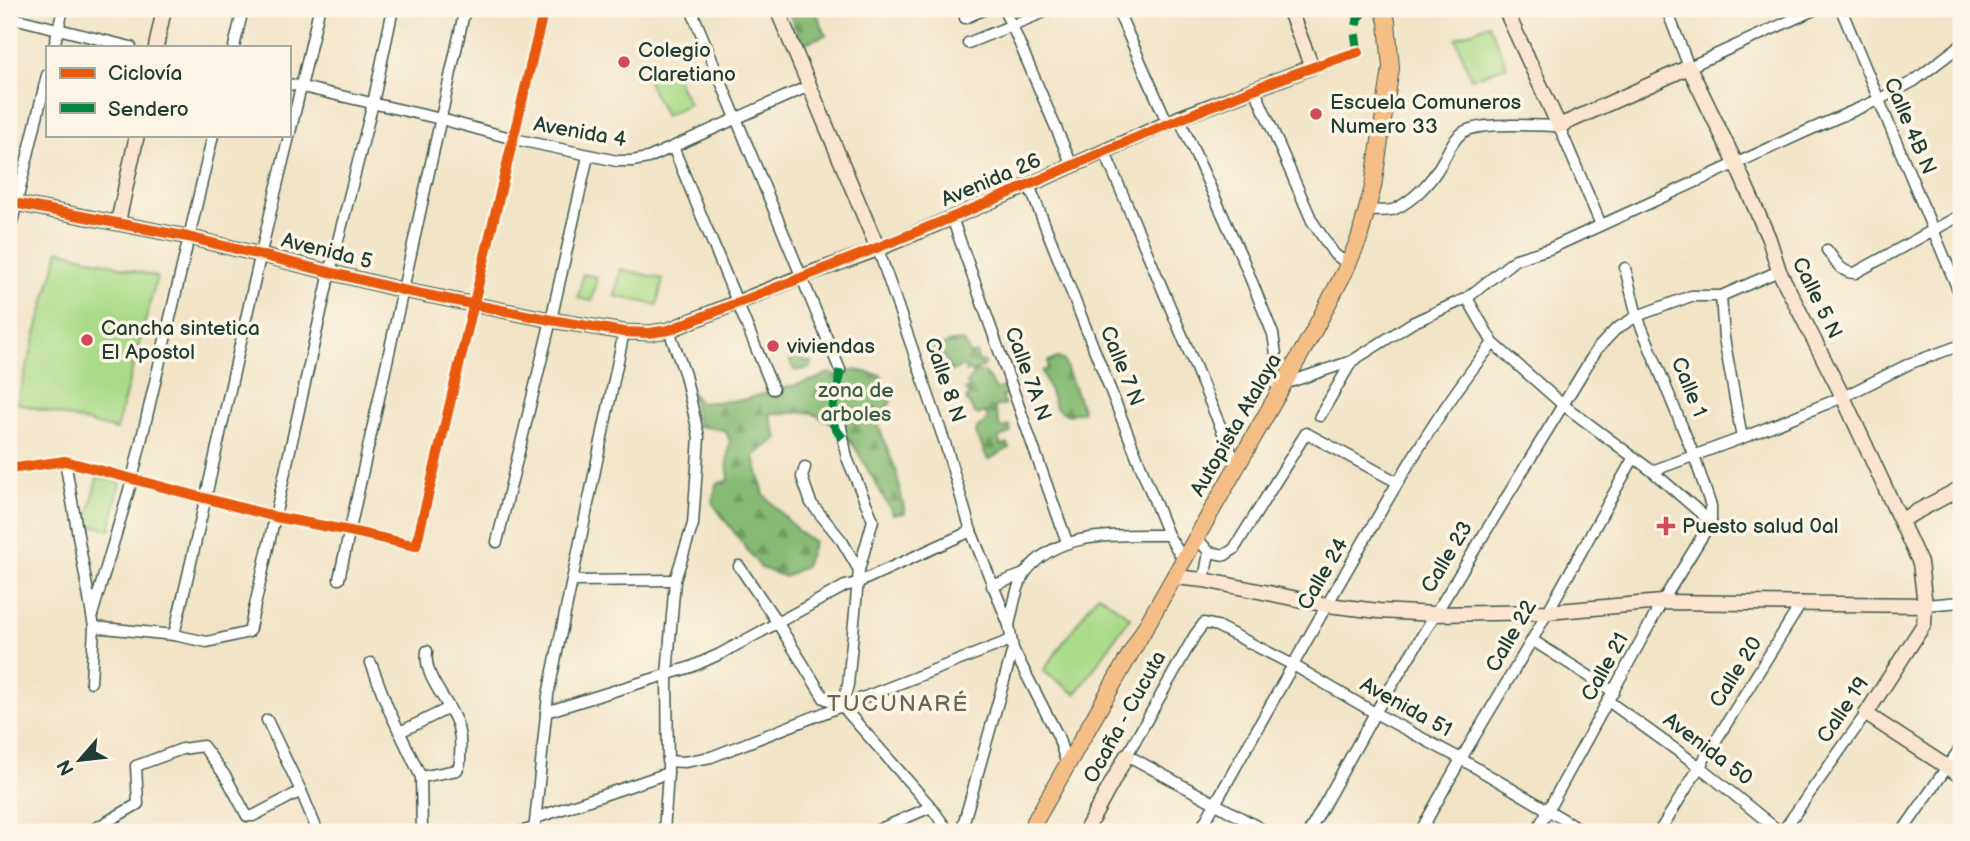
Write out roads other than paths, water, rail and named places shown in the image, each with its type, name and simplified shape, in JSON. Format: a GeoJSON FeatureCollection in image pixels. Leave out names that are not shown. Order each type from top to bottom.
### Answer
{"type":"FeatureCollection","features":[{"type":"Feature","properties":{"kind":"main road","name":"Autopista Atalaya"},"geometry":{"type":"LineString","coordinates":[[1029,832],[1282,388],[1348,264],[1368,209],[1391,68],[1387,22],[1383,9]]}},
{"type":"Feature","properties":{"kind":"street"},"geometry":{"type":"LineString","coordinates":[[54,46],[63,9]]}},
{"type":"Feature","properties":{"kind":"street"},"geometry":{"type":"LineString","coordinates":[[156,46],[164,9]]}},
{"type":"Feature","properties":{"kind":"street"},"geometry":{"type":"LineString","coordinates":[[234,46],[243,9]]}},
{"type":"Feature","properties":{"kind":"street"},"geometry":{"type":"LineString","coordinates":[[290,136],[319,9]]}},
{"type":"Feature","properties":{"kind":"street"},"geometry":{"type":"LineString","coordinates":[[94,627],[174,635],[207,642],[249,632],[330,272],[373,103],[393,9]]}},
{"type":"Feature","properties":{"kind":"street"},"geometry":{"type":"LineString","coordinates":[[339,579],[466,9]]}},
{"type":"Feature","properties":{"kind":"street"},"geometry":{"type":"LineString","coordinates":[[9,469],[65,461],[276,517],[416,546],[544,9]]}},
{"type":"Feature","properties":{"kind":"street"},"geometry":{"type":"LineString","coordinates":[[691,9],[840,370]]}},
{"type":"Feature","properties":{"kind":"street","name":"Calle 8 N"},"geometry":{"type":"LineString","coordinates":[[777,9],[878,248],[945,443],[971,531],[1009,625],[1012,644],[1058,736],[1067,765]]}},
{"type":"Feature","properties":{"kind":"street"},"geometry":{"type":"LineString","coordinates":[[965,18],[985,9]]}},
{"type":"Feature","properties":{"kind":"street"},"geometry":{"type":"LineString","coordinates":[[1003,9],[1072,165]]}},
{"type":"Feature","properties":{"kind":"street"},"geometry":{"type":"LineString","coordinates":[[968,43],[1052,9]]}},
{"type":"Feature","properties":{"kind":"street"},"geometry":{"type":"LineString","coordinates":[[1117,9],[1243,260],[1273,334],[1276,354],[1273,380],[1282,388],[1352,361],[1412,323],[1467,298],[1516,259],[1549,249],[1878,100],[1914,81],[1961,45]]}},
{"type":"Feature","properties":{"kind":"street"},"geometry":{"type":"LineString","coordinates":[[1289,9],[1312,67]]}},
{"type":"Feature","properties":{"kind":"street"},"geometry":{"type":"LineString","coordinates":[[1505,9],[1601,225]]}},
{"type":"Feature","properties":{"kind":"street","name":"Calle 5 N"},"geometry":{"type":"LineString","coordinates":[[1668,9],[1689,67],[1736,164],[1769,239],[1779,271],[1843,397],[1920,563],[1925,605]]}},
{"type":"Feature","properties":{"kind":"street"},"geometry":{"type":"LineString","coordinates":[[1368,209],[1395,209],[1418,192],[1429,182],[1462,132],[1476,126],[1559,126],[1816,9]]}},
{"type":"Feature","properties":{"kind":"street","name":"Calle 4B N"},"geometry":{"type":"LineString","coordinates":[[1840,9],[1961,297]]}},
{"type":"Feature","properties":{"kind":"street"},"geometry":{"type":"LineString","coordinates":[[9,18],[127,46]]}},
{"type":"Feature","properties":{"kind":"street","name":"Avenida 26"},"geometry":{"type":"LineString","coordinates":[[630,333],[668,330],[952,218],[1029,185],[1172,117],[1358,52]]}},
{"type":"Feature","properties":{"kind":"street"},"geometry":{"type":"LineString","coordinates":[[9,236],[12,203],[46,79]]}},
{"type":"Feature","properties":{"kind":"street","name":"Avenida 4"},"geometry":{"type":"LineString","coordinates":[[290,84],[514,139],[617,161],[648,158],[809,86]]}},
{"type":"Feature","properties":{"kind":"street"},"geometry":{"type":"LineString","coordinates":[[1255,90],[1312,221],[1334,254],[1348,264]]}},
{"type":"Feature","properties":{"kind":"street"},"geometry":{"type":"LineString","coordinates":[[118,222],[137,136]]}},
{"type":"Feature","properties":{"kind":"street"},"geometry":{"type":"LineString","coordinates":[[92,615],[132,480],[213,136]]}},
{"type":"Feature","properties":{"kind":"street"},"geometry":{"type":"LineString","coordinates":[[174,635],[290,136]]}},
{"type":"Feature","properties":{"kind":"street"},"geometry":{"type":"LineString","coordinates":[[673,147],[773,389]]}},
{"type":"Feature","properties":{"kind":"street"},"geometry":{"type":"LineString","coordinates":[[1104,150],[1237,466]]}},
{"type":"Feature","properties":{"kind":"street"},"geometry":{"type":"LineString","coordinates":[[497,542],[588,156]]}},
{"type":"Feature","properties":{"kind":"street","name":"Calle 7 N"},"geometry":{"type":"LineString","coordinates":[[1029,185],[1168,535],[1183,559]]}},
{"type":"Feature","properties":{"kind":"street","name":"Avenida 5"},"geometry":{"type":"LineString","coordinates":[[12,203],[188,237],[402,290],[630,333]]}},
{"type":"Feature","properties":{"kind":"street"},"geometry":{"type":"LineString","coordinates":[[1827,250],[1841,269],[1847,273],[1855,273],[1961,215]]}},
{"type":"Feature","properties":{"kind":"street","name":"Calle 7A N"},"geometry":{"type":"LineString","coordinates":[[952,218],[1067,542]]}},
{"type":"Feature","properties":{"kind":"street","name":"Calle 1"},"geometry":{"type":"LineString","coordinates":[[1625,268],[1637,316],[1694,456],[1711,506],[1711,522]]}},
{"type":"Feature","properties":{"kind":"street"},"geometry":{"type":"LineString","coordinates":[[1742,438],[1724,338],[1721,296],[1779,271]]}},
{"type":"Feature","properties":{"kind":"street","name":"Calle 23"},"geometry":{"type":"LineString","coordinates":[[1309,832],[1375,713],[1597,349],[1616,329],[1637,316],[1691,296],[1721,296]]}},
{"type":"Feature","properties":{"kind":"street"},"geometry":{"type":"LineString","coordinates":[[1467,298],[1493,343],[1562,404],[1652,471],[1711,522]]}},
{"type":"Feature","properties":{"kind":"street"},"geometry":{"type":"LineString","coordinates":[[664,832],[668,767],[667,675],[675,580],[693,524],[699,438],[685,375],[668,330]]}},
{"type":"Feature","properties":{"kind":"street"},"geometry":{"type":"LineString","coordinates":[[535,826],[546,712],[630,333]]}},
{"type":"Feature","properties":{"kind":"street","name":"Calle 24"},"geometry":{"type":"LineString","coordinates":[[1199,832],[1397,482],[1441,411],[1493,343]]}},
{"type":"Feature","properties":{"kind":"street"},"geometry":{"type":"LineString","coordinates":[[1652,471],[1843,397],[1911,363],[1961,345]]}},
{"type":"Feature","properties":{"kind":"street"},"geometry":{"type":"LineString","coordinates":[[1320,416],[1352,361]]}},
{"type":"Feature","properties":{"kind":"street"},"geometry":{"type":"LineString","coordinates":[[840,422],[847,458],[873,520],[859,570],[848,685],[842,706]]}},
{"type":"Feature","properties":{"kind":"street"},"geometry":{"type":"LineString","coordinates":[[1196,537],[1209,552],[1225,555],[1234,549],[1306,433],[1397,482]]}},
{"type":"Feature","properties":{"kind":"street","name":"Calle 22"},"geometry":{"type":"LineString","coordinates":[[1420,832],[1532,640],[1634,457]]}},
{"type":"Feature","properties":{"kind":"street"},"geometry":{"type":"LineString","coordinates":[[65,461],[94,627],[91,682]]}},
{"type":"Feature","properties":{"kind":"street"},"geometry":{"type":"LineString","coordinates":[[805,467],[802,477],[811,503],[842,541],[859,570]]}},
{"type":"Feature","properties":{"kind":"street"},"geometry":{"type":"LineString","coordinates":[[1901,520],[1961,488]]}},
{"type":"Feature","properties":{"kind":"street","name":"Calle 21"},"geometry":{"type":"LineString","coordinates":[[1536,832],[1662,601],[1711,522]]}},
{"type":"Feature","properties":{"kind":"street"},"geometry":{"type":"LineString","coordinates":[[546,712],[691,667],[845,586],[971,531]]}},
{"type":"Feature","properties":{"kind":"street"},"geometry":{"type":"LineString","coordinates":[[992,586],[1024,574],[1045,553],[1067,542],[1099,536],[1168,535]]}},
{"type":"Feature","properties":{"kind":"street"},"geometry":{"type":"LineString","coordinates":[[1205,580],[1209,552]]}},
{"type":"Feature","properties":{"kind":"street"},"geometry":{"type":"LineString","coordinates":[[739,566],[824,698],[842,706],[949,832]]}},
{"type":"Feature","properties":{"kind":"street"},"geometry":{"type":"LineString","coordinates":[[1009,625],[1024,574]]}},
{"type":"Feature","properties":{"kind":"street"},"geometry":{"type":"LineString","coordinates":[[1174,577],[1205,580],[1327,605],[1435,614],[1547,612],[1662,601],[1925,605],[1961,602]]}},
{"type":"Feature","properties":{"kind":"street"},"geometry":{"type":"LineString","coordinates":[[573,581],[675,580]]}},
{"type":"Feature","properties":{"kind":"street","name":"Calle 20"},"geometry":{"type":"LineString","coordinates":[[1659,832],[1802,602]]}},
{"type":"Feature","properties":{"kind":"street","name":"Calle 19"},"geometry":{"type":"LineString","coordinates":[[1781,832],[1866,714],[1924,624],[1925,605]]}},
{"type":"Feature","properties":{"kind":"street","name":"Avenida 51"},"geometry":{"type":"LineString","coordinates":[[1205,623],[1217,626],[1293,665],[1585,832]]}},
{"type":"Feature","properties":{"kind":"street","name":"Ocaña - Cucuta"},"geometry":{"type":"LineString","coordinates":[[1085,832],[1195,635],[1205,623]]}},
{"type":"Feature","properties":{"kind":"street","name":"Avenida 50"},"geometry":{"type":"LineString","coordinates":[[1532,640],[1611,697],[1781,832]]}},
{"type":"Feature","properties":{"kind":"street"},"geometry":{"type":"LineString","coordinates":[[519,832],[668,767],[711,757],[1012,644]]}},
{"type":"Feature","properties":{"kind":"street"},"geometry":{"type":"LineString","coordinates":[[961,832],[1012,644]]}},
{"type":"Feature","properties":{"kind":"street"},"geometry":{"type":"LineString","coordinates":[[421,777],[457,770],[460,766],[461,748],[458,726],[430,673],[426,661],[427,651]]}},
{"type":"Feature","properties":{"kind":"street"},"geometry":{"type":"LineString","coordinates":[[371,663],[388,708],[421,777],[422,832]]}},
{"type":"Feature","properties":{"kind":"street"},"geometry":{"type":"LineString","coordinates":[[400,732],[449,708]]}},
{"type":"Feature","properties":{"kind":"street"},"geometry":{"type":"LineString","coordinates":[[1866,714],[1961,776]]}},
{"type":"Feature","properties":{"kind":"street"},"geometry":{"type":"LineString","coordinates":[[267,720],[318,832]]}},
{"type":"Feature","properties":{"kind":"street"},"geometry":{"type":"LineString","coordinates":[[89,832],[138,804],[136,766],[182,749],[201,746],[207,748],[247,816],[253,816],[301,791]]}},
{"type":"Feature","properties":{"kind":"street"},"geometry":{"type":"LineString","coordinates":[[1902,832],[1961,747]]}},
{"type":"Feature","properties":{"kind":"street"},"geometry":{"type":"LineString","coordinates":[[1127,755],[1267,832]]}},
{"type":"Feature","properties":{"kind":"street"},"geometry":{"type":"LineString","coordinates":[[873,832],[930,807]]}},
{"type":"Feature","properties":{"kind":"place","name":"Colegio Claretiano"},"geometry":{"type":"Point","coordinates":[624,62]}},
{"type":"Feature","properties":{"kind":"place","name":"Escuela Comuneros Numero 33"},"geometry":{"type":"Point","coordinates":[1316,114]}},
{"type":"Feature","properties":{"kind":"place","name":"Cancha sintetica El Apostol"},"geometry":{"type":"Point","coordinates":[87,340]}},
{"type":"Feature","properties":{"kind":"place","name":"viviendas"},"geometry":{"type":"Point","coordinates":[773,346]}},
{"type":"Feature","properties":{"kind":"place","name":"Puesto salud 0al"},"geometry":{"type":"Point","coordinates":[1666,526]}},
{"type":"Feature","properties":{"kind":"district","name":"TUCUNARÉ"},"geometry":{"type":"Point","coordinates":[898,704]}},
{"type":"Feature","properties":{"kind":"park label","name":"zona de arboles"},"geometry":{"type":"Point","coordinates":[856,402]}}]}
